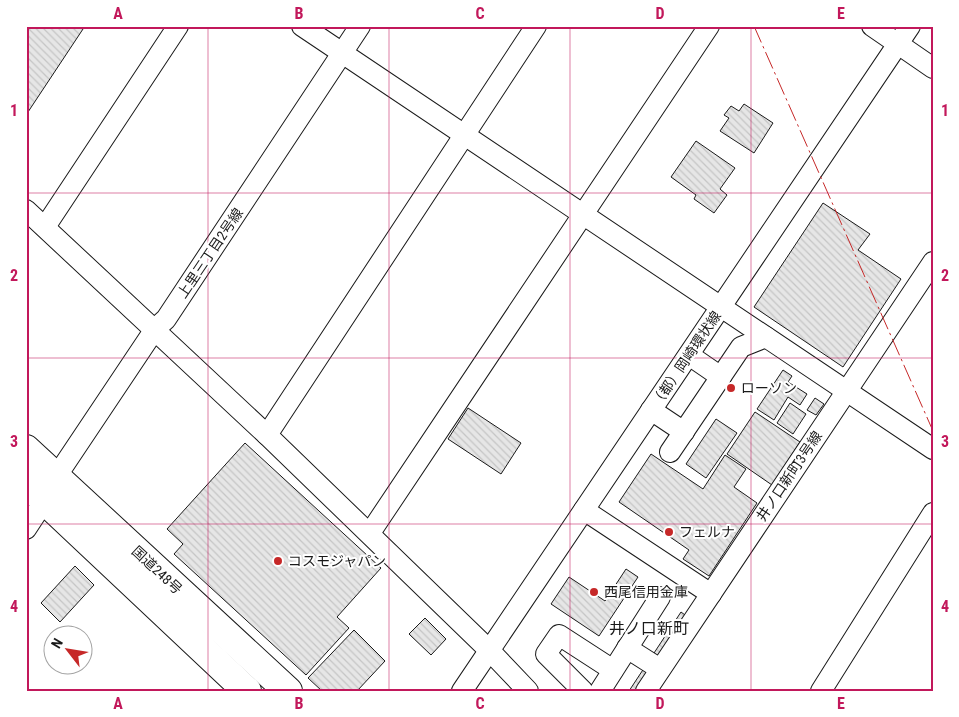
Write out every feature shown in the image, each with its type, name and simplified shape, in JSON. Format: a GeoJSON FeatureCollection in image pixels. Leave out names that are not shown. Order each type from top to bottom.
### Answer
{"type":"FeatureCollection","features":[{"type":"Feature","properties":{"kind":"highway","name":"国道248号"},"geometry":{"type":"LineString","coordinates":[[26,449],[43,487],[247,691]]}},
{"type":"Feature","properties":{"kind":"highway","name":"国道248号"},"geometry":{"type":"LineString","coordinates":[[43,487],[288,691]]}},
{"type":"Feature","properties":{"kind":"street"},"geometry":{"type":"LineString","coordinates":[[45,228],[178,26]]}},
{"type":"Feature","properties":{"kind":"street"},"geometry":{"type":"LineString","coordinates":[[302,26],[933,449]]}},
{"type":"Feature","properties":{"kind":"street","name":"上里三丁目2号線"},"geometry":{"type":"LineString","coordinates":[[26,529],[43,487],[155,329],[166,319],[360,26]]}},
{"type":"Feature","properties":{"kind":"street"},"geometry":{"type":"LineString","coordinates":[[267,434],[536,26]]}},
{"type":"Feature","properties":{"kind":"street"},"geometry":{"type":"LineString","coordinates":[[370,533],[709,26]]}},
{"type":"Feature","properties":{"kind":"street"},"geometry":{"type":"LineString","coordinates":[[872,26],[933,68]]}},
{"type":"Feature","properties":{"kind":"street","name":"（都）岡崎環状線"},"geometry":{"type":"LineString","coordinates":[[462,691],[910,26]]}},
{"type":"Feature","properties":{"kind":"street"},"geometry":{"type":"LineString","coordinates":[[26,210],[267,434],[489,650],[528,691]]}},
{"type":"Feature","properties":{"kind":"street","name":"井ノ口新町3号線"},"geometry":{"type":"LineString","coordinates":[[646,691],[933,262]]}},
{"type":"Feature","properties":{"kind":"street"},"geometry":{"type":"LineString","coordinates":[[670,452],[741,348],[766,337]]}},
{"type":"Feature","properties":{"kind":"street"},"geometry":{"type":"LineString","coordinates":[[689,355],[721,377]]}},
{"type":"Feature","properties":{"kind":"street"},"geometry":{"type":"LineString","coordinates":[[651,410],[684,432]]}},
{"type":"Feature","properties":{"kind":"street"},"geometry":{"type":"LineString","coordinates":[[584,510],[711,594]]}},
{"type":"Feature","properties":{"kind":"street"},"geometry":{"type":"LineString","coordinates":[[821,691],[933,513]]}},
{"type":"Feature","properties":{"kind":"street"},"geometry":{"type":"LineString","coordinates":[[600,691],[660,597]]}},
{"type":"Feature","properties":{"kind":"street"},"geometry":{"type":"LineString","coordinates":[[583,691],[546,654],[559,635],[614,670]]}},
{"type":"Feature","properties":{"kind":"street"},"geometry":{"type":"LineString","coordinates":[[627,648],[660,669]]}},
{"type":"Feature","properties":{"kind":"building"},"geometry":{"type":"Polygon","coordinates":[[[26,26],[85,26],[26,115],[26,26]]]}},
{"type":"Feature","properties":{"kind":"building"},"geometry":{"type":"Polygon","coordinates":[[[744,104],[773,123],[754,153],[720,131],[729,118],[724,115],[731,106],[739,111],[744,104]]]}},
{"type":"Feature","properties":{"kind":"building"},"geometry":{"type":"Polygon","coordinates":[[[696,141],[735,168],[720,189],[727,195],[714,213],[694,199],[696,195],[671,177],[696,141]]]}},
{"type":"Feature","properties":{"kind":"building"},"geometry":{"type":"Polygon","coordinates":[[[823,203],[870,234],[858,250],[901,279],[843,367],[754,307],[823,203]]]}},
{"type":"Feature","properties":{"kind":"building"},"geometry":{"type":"Polygon","coordinates":[[[783,370],[792,376],[788,382],[807,394],[800,405],[788,397],[774,420],[757,409],[783,370]]]}},
{"type":"Feature","properties":{"kind":"building"},"geometry":{"type":"Polygon","coordinates":[[[815,398],[824,404],[816,415],[807,410],[815,398]]]}},
{"type":"Feature","properties":{"kind":"building"},"geometry":{"type":"Polygon","coordinates":[[[790,403],[806,414],[793,434],[777,423],[790,403]]]}},
{"type":"Feature","properties":{"kind":"building"},"geometry":{"type":"Polygon","coordinates":[[[468,408],[521,443],[501,474],[448,439],[468,408]]]}},
{"type":"Feature","properties":{"kind":"building"},"geometry":{"type":"Polygon","coordinates":[[[755,412],[800,442],[772,485],[727,454],[755,412]]]}},
{"type":"Feature","properties":{"kind":"building"},"geometry":{"type":"Polygon","coordinates":[[[716,419],[737,433],[706,478],[686,464],[716,419]]]}},
{"type":"Feature","properties":{"kind":"building","name":"コスモジャパン"},"geometry":{"type":"Polygon","coordinates":[[[245,443],[381,568],[337,617],[349,628],[306,675],[174,554],[183,544],[167,529],[245,443]]]}},
{"type":"Feature","properties":{"kind":"building"},"geometry":{"type":"Polygon","coordinates":[[[651,454],[703,489],[725,455],[746,469],[734,487],[757,503],[709,576],[683,559],[689,550],[619,502],[651,454]]]}},
{"type":"Feature","properties":{"kind":"building"},"geometry":{"type":"Polygon","coordinates":[[[75,566],[94,585],[60,622],[41,603],[75,566]]]}},
{"type":"Feature","properties":{"kind":"building"},"geometry":{"type":"Polygon","coordinates":[[[626,569],[638,577],[599,636],[551,604],[569,577],[605,601],[626,569]]]}},
{"type":"Feature","properties":{"kind":"building"},"geometry":{"type":"Polygon","coordinates":[[[681,612],[685,615],[635,691],[629,691],[681,612]]]}},
{"type":"Feature","properties":{"kind":"building"},"geometry":{"type":"Polygon","coordinates":[[[425,618],[446,639],[431,655],[409,634],[425,618]]]}},
{"type":"Feature","properties":{"kind":"building"},"geometry":{"type":"Polygon","coordinates":[[[354,630],[385,661],[357,691],[322,691],[308,678],[354,630]]]}},
{"type":"Feature","properties":{"kind":"power"},"geometry":{"type":"LineString","coordinates":[[754,26],[933,431]]}},
{"type":"Feature","properties":{"kind":"place","name":"ローソン"},"geometry":{"type":"Point","coordinates":[731,388]}},
{"type":"Feature","properties":{"kind":"place","name":"フェルナ"},"geometry":{"type":"Point","coordinates":[669,532]}},
{"type":"Feature","properties":{"kind":"place","name":"コスモジャパン"},"geometry":{"type":"Point","coordinates":[278,561]}},
{"type":"Feature","properties":{"kind":"place","name":"西尾信用金庫"},"geometry":{"type":"Point","coordinates":[594,592]}},
{"type":"Feature","properties":{"kind":"district","name":"井ノ口新町"},"geometry":{"type":"Point","coordinates":[649,628]}}]}
